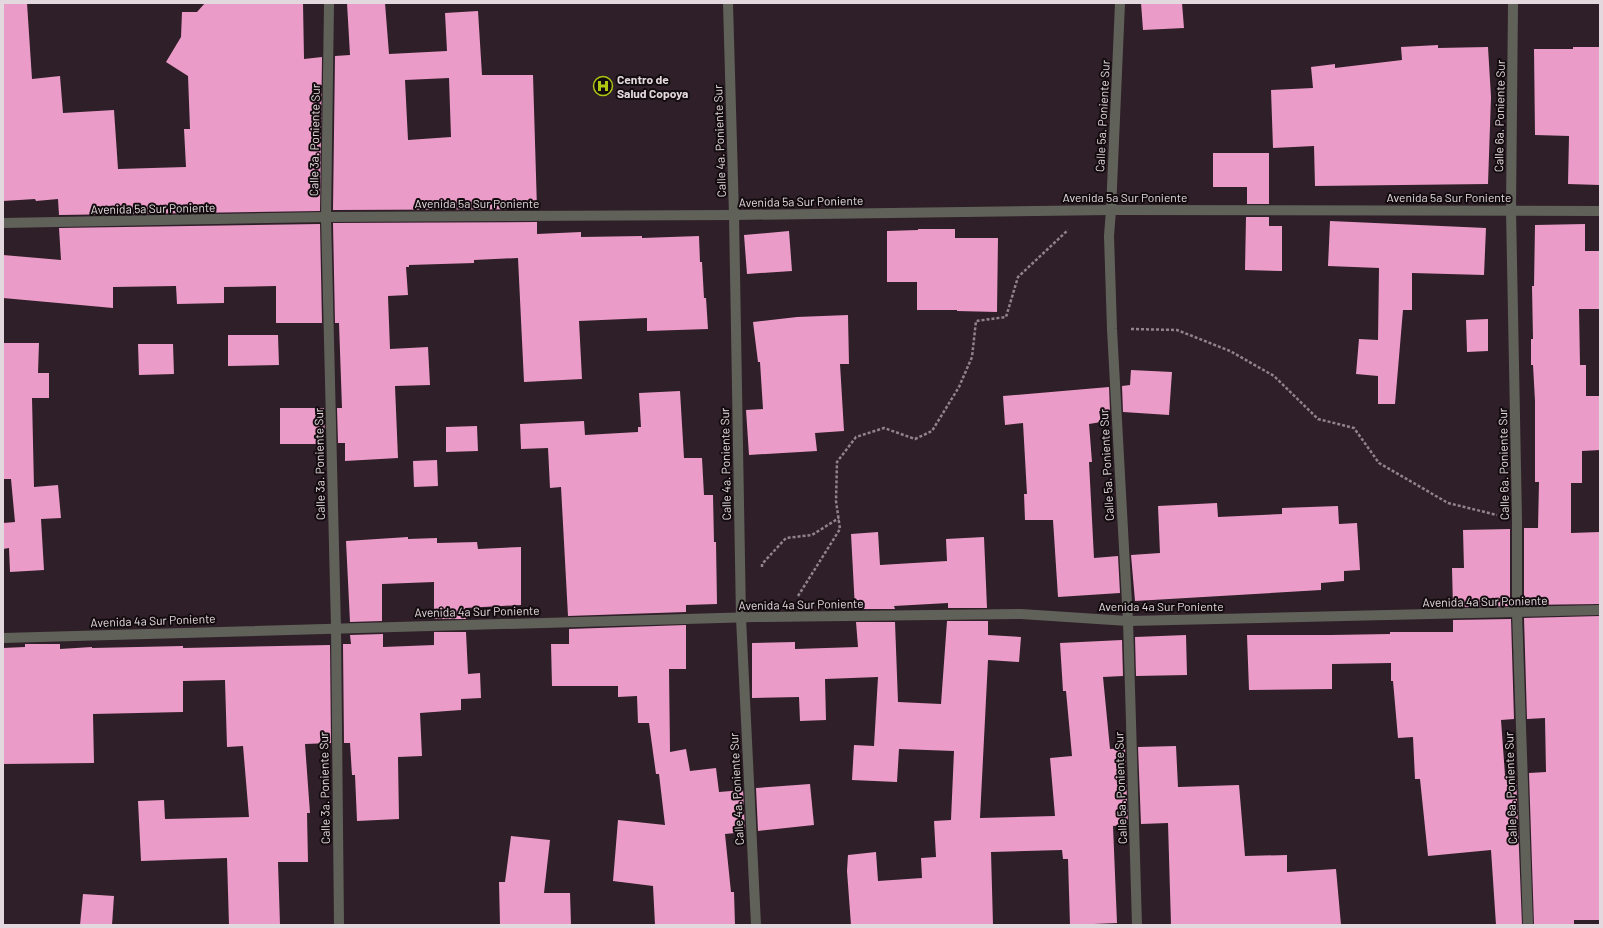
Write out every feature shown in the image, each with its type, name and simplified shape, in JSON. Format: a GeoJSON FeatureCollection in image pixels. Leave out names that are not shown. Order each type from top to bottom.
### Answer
{"type":"FeatureCollection","features":[{"type":"Feature","properties":{"kind":"street","name":"Calle 3a. Poniente Sur"},"geometry":{"type":"LineString","coordinates":[[329,3],[326,217],[336,628],[339,925]]}},
{"type":"Feature","properties":{"kind":"street","name":"Calle 4a. Poniente Sur"},"geometry":{"type":"LineString","coordinates":[[728,3],[734,215],[741,618],[756,925]]}},
{"type":"Feature","properties":{"kind":"street","name":"Calle 5a. Poniente Sur"},"geometry":{"type":"LineString","coordinates":[[1120,3],[1112,210],[1109,236],[1112,329],[1128,621],[1137,925]]}},
{"type":"Feature","properties":{"kind":"street","name":"Calle 6a. Poniente Sur"},"geometry":{"type":"LineString","coordinates":[[1513,3],[1511,210],[1517,520],[1517,613],[1528,925]]}},
{"type":"Feature","properties":{"kind":"street","name":"Avenida 5a Sur Poniente"},"geometry":{"type":"LineString","coordinates":[[3,223],[326,217],[734,215],[1089,210],[1600,211]]}},
{"type":"Feature","properties":{"kind":"street","name":"Avenida 4a Sur Poniente"},"geometry":{"type":"LineString","coordinates":[[3,638],[784,617],[1021,614],[1128,621],[1600,610]]}},
{"type":"Feature","properties":{"kind":"path"},"geometry":{"type":"LineString","coordinates":[[784,617],[840,529],[836,501],[837,462],[856,437],[884,428],[915,439],[932,431],[959,387],[972,357],[976,321],[1006,317],[1018,277],[1089,210]]}},
{"type":"Feature","properties":{"kind":"path"},"geometry":{"type":"LineString","coordinates":[[1112,329],[1177,330],[1230,351],[1274,376],[1318,418],[1354,428],[1378,463],[1448,503],[1517,520]]}},
{"type":"Feature","properties":{"kind":"path"},"geometry":{"type":"LineString","coordinates":[[761,572],[762,564],[786,538],[812,535],[838,518]]}},
{"type":"Feature","properties":{"kind":"building"},"geometry":{"type":"Polygon","coordinates":[[[3,3],[27,3],[32,79],[60,76],[63,113],[114,110],[118,169],[186,167],[184,129],[190,129],[188,76],[166,62],[181,37],[182,12],[197,12],[205,3],[303,3],[304,59],[322,57],[320,211],[59,215],[58,199],[3,201],[3,3]]]}},
{"type":"Feature","properties":{"kind":"building"},"geometry":{"type":"Polygon","coordinates":[[[347,3],[385,3],[389,54],[447,51],[445,13],[478,11],[482,75],[533,75],[537,209],[333,210],[335,56],[350,55],[347,3]],[[449,78],[405,80],[408,140],[451,137],[449,78]]]}},
{"type":"Feature","properties":{"kind":"building"},"geometry":{"type":"Polygon","coordinates":[[[1141,3],[1182,3],[1184,28],[1143,30],[1141,3]]]}},
{"type":"Feature","properties":{"kind":"building"},"geometry":{"type":"Polygon","coordinates":[[[1438,45],[1438,48],[1488,47],[1491,97],[1488,184],[1315,186],[1314,146],[1273,148],[1271,90],[1313,88],[1311,67],[1335,64],[1335,68],[1402,60],[1401,47],[1438,45]]]}},
{"type":"Feature","properties":{"kind":"building"},"geometry":{"type":"Polygon","coordinates":[[[1573,47],[1599,47],[1600,185],[1568,184],[1569,136],[1535,135],[1534,49],[1573,49],[1573,47]]]}},
{"type":"Feature","properties":{"kind":"building"},"geometry":{"type":"Polygon","coordinates":[[[1213,153],[1269,153],[1269,204],[1247,204],[1247,187],[1213,187],[1213,153]]]}},
{"type":"Feature","properties":{"kind":"building"},"geometry":{"type":"Polygon","coordinates":[[[1246,217],[1269,217],[1269,226],[1282,226],[1282,271],[1245,270],[1246,217]]]}},
{"type":"Feature","properties":{"kind":"building"},"geometry":{"type":"Polygon","coordinates":[[[1330,221],[1486,228],[1484,275],[1412,273],[1412,310],[1403,310],[1395,404],[1378,404],[1378,376],[1356,374],[1359,339],[1378,340],[1379,268],[1328,266],[1330,221]]]}},
{"type":"Feature","properties":{"kind":"building"},"geometry":{"type":"Polygon","coordinates":[[[537,222],[537,234],[581,232],[581,237],[642,236],[642,238],[699,236],[700,262],[702,262],[704,298],[706,298],[708,329],[647,331],[647,318],[579,321],[582,379],[524,382],[518,258],[474,260],[474,263],[409,265],[409,267],[406,267],[408,295],[388,296],[390,349],[428,347],[430,385],[395,386],[398,458],[345,461],[345,443],[338,443],[337,408],[342,408],[339,323],[335,323],[333,223],[537,222]]]}},
{"type":"Feature","properties":{"kind":"building"},"geometry":{"type":"Polygon","coordinates":[[[320,224],[322,323],[276,323],[276,286],[224,287],[224,303],[177,304],[176,286],[113,287],[113,308],[3,298],[3,255],[61,260],[59,228],[320,224]]]}},
{"type":"Feature","properties":{"kind":"building"},"geometry":{"type":"Polygon","coordinates":[[[1585,224],[1585,251],[1600,251],[1600,309],[1579,309],[1580,365],[1586,365],[1586,396],[1600,396],[1600,450],[1582,451],[1582,483],[1571,483],[1571,533],[1600,532],[1600,604],[1524,605],[1524,528],[1538,528],[1539,482],[1535,482],[1535,401],[1533,365],[1531,365],[1531,339],[1533,339],[1532,286],[1534,286],[1535,225],[1585,224]]]}},
{"type":"Feature","properties":{"kind":"building"},"geometry":{"type":"Polygon","coordinates":[[[955,229],[955,238],[998,238],[997,312],[917,310],[917,282],[887,282],[887,231],[955,229]]]}},
{"type":"Feature","properties":{"kind":"building"},"geometry":{"type":"Polygon","coordinates":[[[789,231],[792,271],[747,274],[744,235],[789,231]]]}},
{"type":"Feature","properties":{"kind":"building"},"geometry":{"type":"Polygon","coordinates":[[[848,315],[849,364],[840,364],[844,431],[815,433],[817,451],[749,455],[746,410],[763,409],[760,362],[758,362],[753,322],[797,317],[848,315]]]}},
{"type":"Feature","properties":{"kind":"building"},"geometry":{"type":"Polygon","coordinates":[[[1488,319],[1488,351],[1467,352],[1466,320],[1488,319]]]}},
{"type":"Feature","properties":{"kind":"building"},"geometry":{"type":"Polygon","coordinates":[[[228,335],[278,335],[279,365],[228,366],[228,335]]]}},
{"type":"Feature","properties":{"kind":"building"},"geometry":{"type":"Polygon","coordinates":[[[3,343],[39,343],[38,373],[49,373],[49,398],[32,398],[34,487],[58,485],[61,518],[41,519],[44,570],[10,572],[9,548],[3,549],[3,523],[15,522],[11,479],[3,479],[3,343]]]}},
{"type":"Feature","properties":{"kind":"building"},"geometry":{"type":"Polygon","coordinates":[[[138,344],[173,344],[174,374],[139,375],[138,344]]]}},
{"type":"Feature","properties":{"kind":"building"},"geometry":{"type":"Polygon","coordinates":[[[1131,370],[1172,372],[1169,415],[1123,412],[1122,386],[1130,385],[1131,370]]]}},
{"type":"Feature","properties":{"kind":"building"},"geometry":{"type":"Polygon","coordinates":[[[1109,387],[1110,412],[1099,411],[1101,422],[1089,424],[1092,462],[1089,462],[1094,558],[1118,556],[1120,593],[1058,597],[1053,520],[1025,520],[1024,494],[1027,494],[1023,423],[1005,425],[1003,396],[1109,387]]]}},
{"type":"Feature","properties":{"kind":"building"},"geometry":{"type":"Polygon","coordinates":[[[680,391],[684,458],[702,458],[704,495],[713,495],[714,542],[716,542],[717,604],[686,605],[686,612],[568,616],[561,487],[550,488],[548,448],[521,449],[520,424],[584,421],[585,435],[638,432],[638,427],[641,427],[639,393],[680,391]]]}},
{"type":"Feature","properties":{"kind":"building"},"geometry":{"type":"Polygon","coordinates":[[[280,408],[324,408],[325,444],[280,444],[280,408]]]}},
{"type":"Feature","properties":{"kind":"building"},"geometry":{"type":"Polygon","coordinates":[[[477,426],[478,451],[446,452],[446,427],[477,426]]]}},
{"type":"Feature","properties":{"kind":"building"},"geometry":{"type":"Polygon","coordinates":[[[437,460],[438,486],[414,487],[413,461],[437,460]]]}},
{"type":"Feature","properties":{"kind":"building"},"geometry":{"type":"Polygon","coordinates":[[[1217,503],[1218,517],[1282,514],[1282,508],[1338,506],[1339,524],[1357,523],[1360,570],[1344,571],[1344,581],[1321,583],[1321,590],[1135,601],[1131,555],[1160,553],[1158,506],[1217,503]]]}},
{"type":"Feature","properties":{"kind":"building"},"geometry":{"type":"Polygon","coordinates":[[[1510,529],[1510,606],[1453,607],[1452,568],[1464,568],[1463,530],[1510,529]]]}},
{"type":"Feature","properties":{"kind":"building"},"geometry":{"type":"Polygon","coordinates":[[[878,532],[880,565],[947,561],[946,539],[984,537],[987,608],[948,608],[948,603],[894,606],[895,609],[855,609],[851,534],[878,532]]]}},
{"type":"Feature","properties":{"kind":"building"},"geometry":{"type":"Polygon","coordinates":[[[408,537],[408,539],[437,538],[437,543],[477,542],[478,549],[521,547],[521,605],[465,608],[466,619],[434,619],[434,582],[382,584],[382,621],[350,622],[346,541],[408,537]]]}},
{"type":"Feature","properties":{"kind":"building"},"geometry":{"type":"Polygon","coordinates":[[[1600,616],[1600,920],[1574,920],[1574,925],[1534,925],[1529,773],[1546,772],[1545,718],[1527,719],[1524,618],[1600,616]]]}},
{"type":"Feature","properties":{"kind":"building"},"geometry":{"type":"Polygon","coordinates":[[[1511,619],[1514,719],[1501,720],[1505,775],[1516,774],[1522,925],[1496,925],[1491,850],[1428,856],[1420,779],[1415,779],[1413,737],[1398,738],[1393,681],[1391,681],[1391,663],[1332,664],[1332,689],[1249,690],[1247,635],[1331,635],[1390,634],[1390,632],[1453,632],[1453,620],[1511,619]]]}},
{"type":"Feature","properties":{"kind":"building"},"geometry":{"type":"Polygon","coordinates":[[[947,621],[988,621],[988,635],[1021,637],[1019,662],[988,660],[980,818],[1055,816],[1050,758],[1072,756],[1066,691],[1063,691],[1060,643],[1122,640],[1123,676],[1103,677],[1110,749],[1125,748],[1128,825],[1113,826],[1117,923],[1070,925],[1068,859],[1063,859],[1062,850],[991,852],[993,925],[851,925],[847,871],[848,855],[876,852],[878,881],[922,878],[921,858],[936,857],[934,821],[951,820],[954,751],[899,749],[897,782],[852,780],[854,745],[874,746],[878,677],[825,679],[826,720],[800,721],[799,697],[752,698],[752,643],[795,642],[795,649],[858,647],[856,622],[895,622],[898,702],[941,704],[947,621]]]}},
{"type":"Feature","properties":{"kind":"building"},"geometry":{"type":"Polygon","coordinates":[[[686,625],[686,669],[669,669],[670,752],[686,749],[690,771],[716,768],[719,792],[743,790],[745,832],[725,834],[731,892],[734,892],[735,925],[655,925],[653,886],[613,881],[618,820],[665,825],[659,774],[656,774],[649,723],[638,723],[637,696],[618,697],[618,686],[552,686],[551,644],[569,644],[569,629],[686,625]]]}},
{"type":"Feature","properties":{"kind":"building"},"geometry":{"type":"Polygon","coordinates":[[[434,632],[466,632],[468,674],[480,673],[481,698],[461,699],[461,710],[420,713],[422,756],[398,757],[399,819],[357,821],[355,775],[352,775],[350,743],[344,743],[343,644],[351,644],[350,635],[383,634],[383,647],[434,645],[434,632]]]}},
{"type":"Feature","properties":{"kind":"building"},"geometry":{"type":"Polygon","coordinates":[[[1186,635],[1187,675],[1136,676],[1135,637],[1186,635]]]}},
{"type":"Feature","properties":{"kind":"building"},"geometry":{"type":"Polygon","coordinates":[[[25,644],[60,644],[60,649],[92,647],[183,646],[183,648],[330,645],[331,743],[305,744],[310,813],[307,813],[308,862],[278,862],[280,925],[229,925],[227,858],[141,861],[138,801],[164,800],[165,819],[249,817],[243,746],[227,747],[225,680],[183,681],[183,712],[93,714],[94,763],[3,764],[3,648],[25,647],[25,644]]]}},
{"type":"Feature","properties":{"kind":"building"},"geometry":{"type":"Polygon","coordinates":[[[1176,746],[1178,787],[1239,785],[1245,856],[1287,855],[1287,872],[1336,869],[1341,925],[1171,925],[1168,823],[1141,824],[1138,747],[1176,746]]]}},
{"type":"Feature","properties":{"kind":"building"},"geometry":{"type":"Polygon","coordinates":[[[810,784],[814,825],[758,831],[756,788],[810,784]]]}},
{"type":"Feature","properties":{"kind":"building"},"geometry":{"type":"Polygon","coordinates":[[[511,836],[550,840],[544,893],[570,893],[571,925],[500,925],[499,882],[505,882],[511,836]]]}},
{"type":"Feature","properties":{"kind":"building"},"geometry":{"type":"Polygon","coordinates":[[[83,894],[114,896],[112,925],[80,925],[83,894]]]}},
{"type":"Feature","properties":{"kind":"place","name":"Centro de Salud Copoya"},"geometry":{"type":"Point","coordinates":[603,86]}}]}
